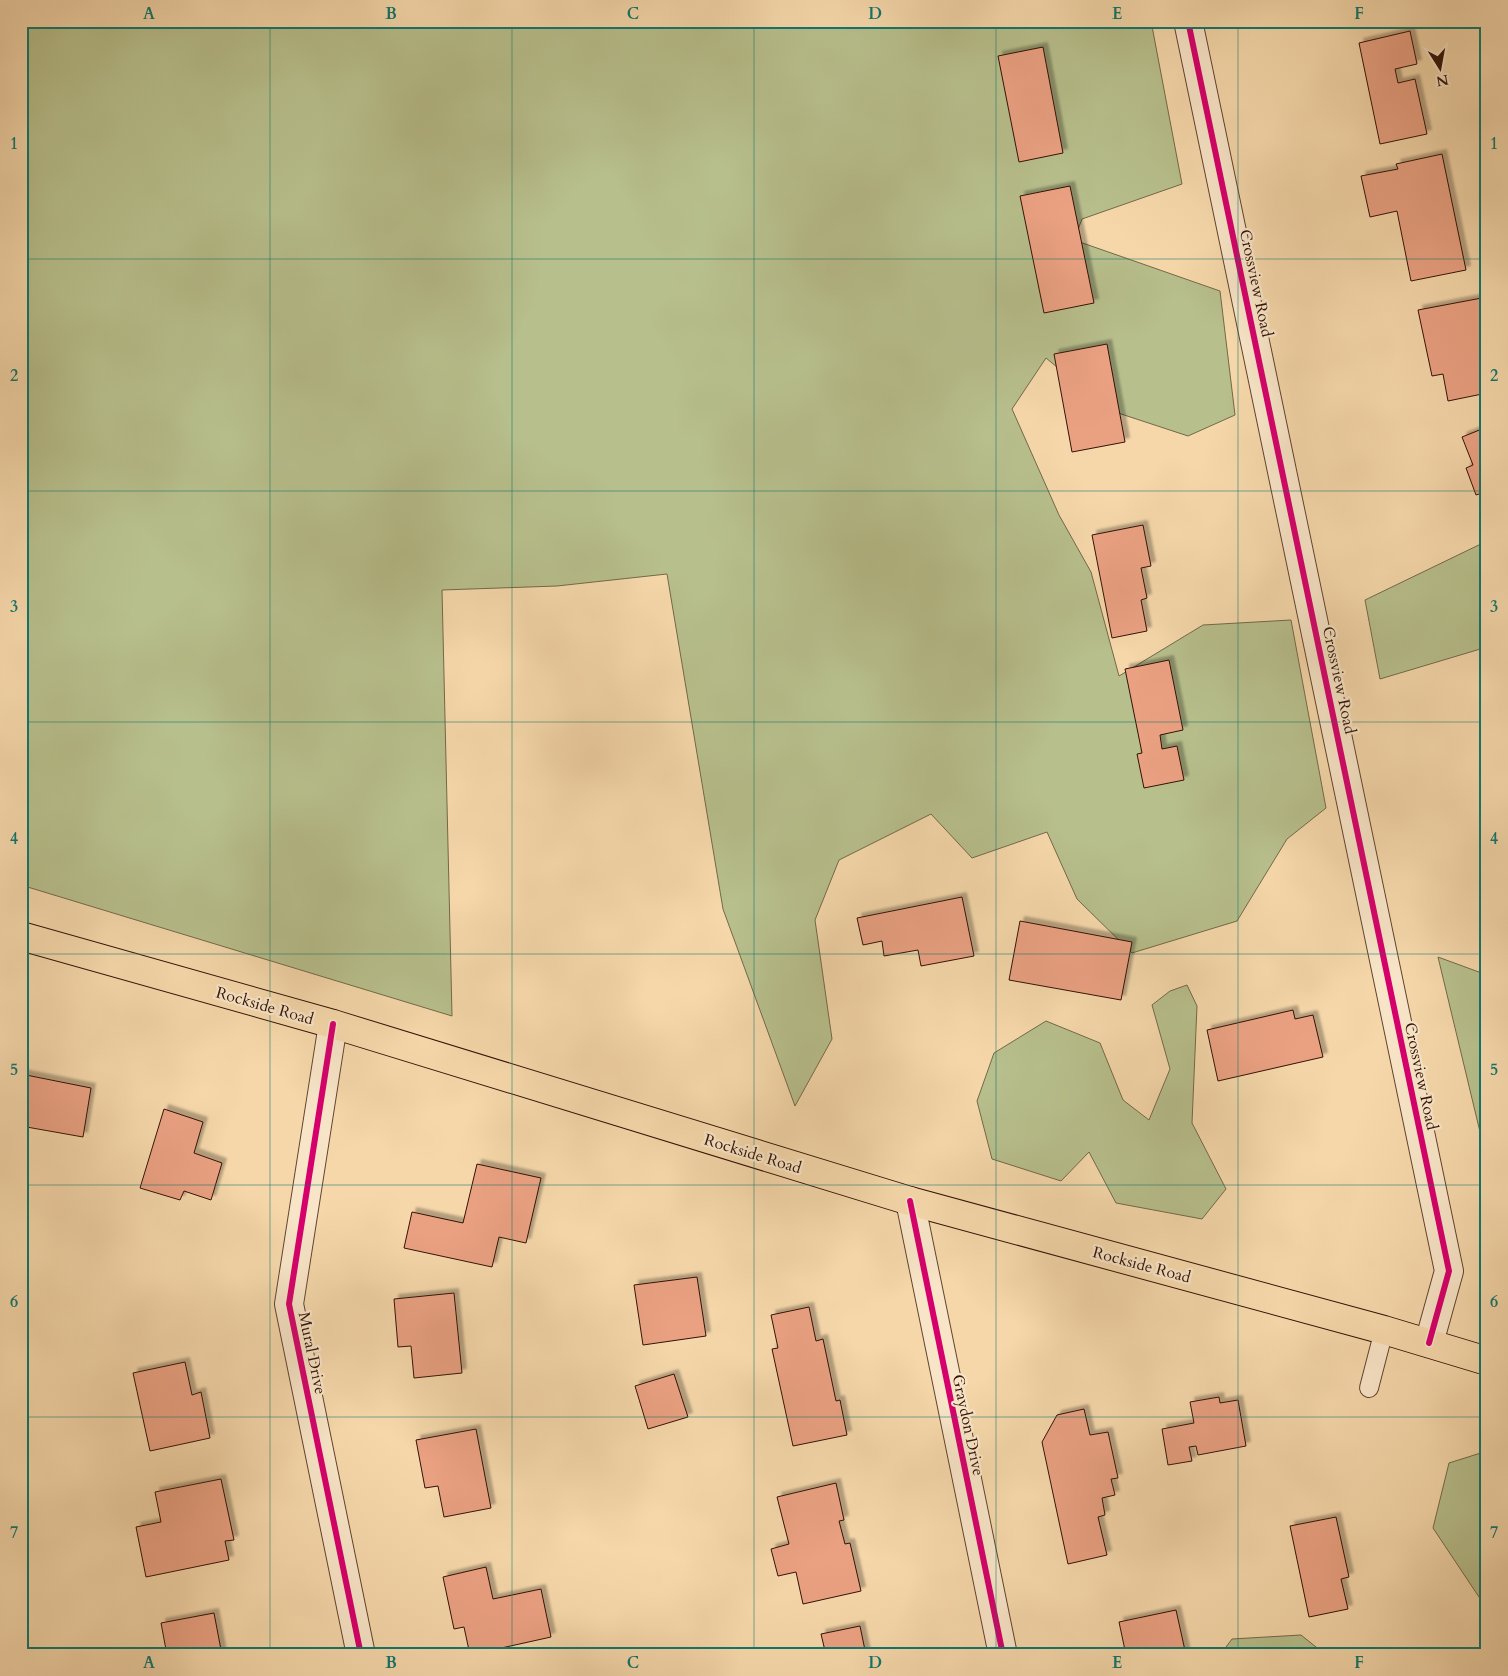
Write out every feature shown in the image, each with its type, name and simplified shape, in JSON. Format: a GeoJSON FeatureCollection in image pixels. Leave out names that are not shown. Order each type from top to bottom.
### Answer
{"type":"FeatureCollection","features":[{"type":"Feature","properties":{"kind":"main road","name":"Rockside Road"},"geometry":{"type":"LineString","coordinates":[[21,936],[333,1024],[910,1201],[1384,1330],[1487,1361]]}},
{"type":"Feature","properties":{"kind":"street","name":"Crossview Road"},"geometry":{"type":"LineString","coordinates":[[1188,21],[1448,1263],[1449,1271],[1429,1343]]}},
{"type":"Feature","properties":{"kind":"street","name":"Mural Drive"},"geometry":{"type":"LineString","coordinates":[[333,1024],[289,1304],[361,1655]]}},
{"type":"Feature","properties":{"kind":"street","name":"Graydon Drive"},"geometry":{"type":"LineString","coordinates":[[910,1201],[1003,1655]]}},
{"type":"Feature","properties":{"kind":"lane"},"geometry":{"type":"LineString","coordinates":[[1369,1388],[1384,1330]]}},
{"type":"Feature","properties":{"kind":"green space"},"geometry":{"type":"Polygon","coordinates":[[[21,21],[1151,21],[1182,184],[1082,219],[1074,240],[1220,291],[1235,415],[1188,436],[1109,410],[1046,358],[1012,409],[1059,515],[1091,572],[1119,676],[1203,625],[1291,620],[1326,808],[1287,839],[1237,921],[1132,953],[1077,899],[1047,832],[972,858],[931,814],[839,860],[815,920],[832,1039],[795,1106],[723,909],[667,574],[557,586],[442,590],[452,1016],[21,885],[21,21]]]}},
{"type":"Feature","properties":{"kind":"green space"},"geometry":{"type":"Polygon","coordinates":[[[1487,541],[1487,647],[1380,679],[1365,600],[1487,541]]]}},
{"type":"Feature","properties":{"kind":"green space"},"geometry":{"type":"Polygon","coordinates":[[[1438,957],[1487,975],[1487,1161],[1438,957]]]}},
{"type":"Feature","properties":{"kind":"green space"},"geometry":{"type":"Polygon","coordinates":[[[1187,985],[1197,1006],[1192,1123],[1226,1189],[1202,1219],[1116,1203],[1089,1152],[1061,1181],[992,1159],[977,1101],[994,1053],[1046,1021],[1100,1043],[1123,1100],[1149,1120],[1170,1069],[1152,1005],[1170,991],[1187,985]]]}},
{"type":"Feature","properties":{"kind":"green space"},"geometry":{"type":"Polygon","coordinates":[[[1487,1451],[1487,1609],[1433,1528],[1449,1463],[1487,1451]]]}},
{"type":"Feature","properties":{"kind":"green space"},"geometry":{"type":"Polygon","coordinates":[[[1301,1635],[1326,1655],[1220,1655],[1232,1639],[1301,1635]]]}},
{"type":"Feature","properties":{"kind":"building"},"geometry":{"type":"Polygon","coordinates":[[[1410,31],[1417,64],[1395,69],[1398,83],[1415,79],[1427,134],[1380,144],[1359,43],[1410,31]]]}},
{"type":"Feature","properties":{"kind":"building"},"geometry":{"type":"Polygon","coordinates":[[[1043,47],[1063,153],[1019,162],[998,56],[1043,47]]]}},
{"type":"Feature","properties":{"kind":"building"},"geometry":{"type":"Polygon","coordinates":[[[1442,154],[1466,270],[1411,281],[1397,211],[1370,217],[1361,176],[1398,169],[1396,164],[1442,154]]]}},
{"type":"Feature","properties":{"kind":"building"},"geometry":{"type":"Polygon","coordinates":[[[1070,186],[1094,303],[1044,313],[1020,196],[1070,186]]]}},
{"type":"Feature","properties":{"kind":"building"},"geometry":{"type":"Polygon","coordinates":[[[1487,297],[1487,393],[1448,401],[1443,374],[1432,376],[1418,310],[1487,297]]]}},
{"type":"Feature","properties":{"kind":"building"},"geometry":{"type":"Polygon","coordinates":[[[1107,344],[1125,442],[1072,452],[1054,354],[1107,344]]]}},
{"type":"Feature","properties":{"kind":"building"},"geometry":{"type":"Polygon","coordinates":[[[1487,427],[1487,498],[1485,492],[1476,495],[1466,468],[1473,465],[1462,437],[1487,427]]]}},
{"type":"Feature","properties":{"kind":"building"},"geometry":{"type":"Polygon","coordinates":[[[1143,525],[1151,566],[1141,568],[1147,598],[1141,600],[1147,631],[1112,638],[1092,535],[1143,525]]]}},
{"type":"Feature","properties":{"kind":"building"},"geometry":{"type":"Polygon","coordinates":[[[1169,660],[1183,730],[1160,735],[1162,749],[1177,746],[1184,780],[1144,788],[1137,754],[1142,753],[1125,669],[1169,660]]]}},
{"type":"Feature","properties":{"kind":"building"},"geometry":{"type":"Polygon","coordinates":[[[962,897],[974,956],[921,966],[918,950],[884,956],[882,941],[863,945],[857,918],[962,897]]]}},
{"type":"Feature","properties":{"kind":"building"},"geometry":{"type":"Polygon","coordinates":[[[1020,921],[1132,942],[1121,1000],[1009,980],[1020,921]]]}},
{"type":"Feature","properties":{"kind":"building"},"geometry":{"type":"Polygon","coordinates":[[[1293,1010],[1295,1019],[1313,1015],[1323,1057],[1218,1081],[1207,1030],[1293,1010]]]}},
{"type":"Feature","properties":{"kind":"building"},"geometry":{"type":"Polygon","coordinates":[[[21,1074],[91,1088],[83,1137],[21,1126],[21,1074]]]}},
{"type":"Feature","properties":{"kind":"building"},"geometry":{"type":"Polygon","coordinates":[[[164,1109],[203,1122],[194,1153],[222,1163],[211,1200],[184,1191],[180,1200],[140,1188],[164,1109]]]}},
{"type":"Feature","properties":{"kind":"building"},"geometry":{"type":"Polygon","coordinates":[[[477,1164],[541,1178],[526,1243],[499,1237],[492,1267],[404,1248],[412,1212],[463,1223],[477,1164]]]}},
{"type":"Feature","properties":{"kind":"building"},"geometry":{"type":"Polygon","coordinates":[[[697,1277],[706,1336],[643,1345],[634,1285],[697,1277]]]}},
{"type":"Feature","properties":{"kind":"building"},"geometry":{"type":"Polygon","coordinates":[[[454,1293],[462,1373],[414,1378],[411,1346],[398,1347],[394,1299],[454,1293]]]}},
{"type":"Feature","properties":{"kind":"building"},"geometry":{"type":"Polygon","coordinates":[[[809,1307],[816,1341],[823,1339],[836,1401],[840,1400],[847,1435],[793,1446],[772,1349],[778,1348],[771,1315],[809,1307]]]}},
{"type":"Feature","properties":{"kind":"building"},"geometry":{"type":"Polygon","coordinates":[[[185,1362],[192,1395],[201,1392],[210,1438],[150,1451],[133,1373],[185,1362]]]}},
{"type":"Feature","properties":{"kind":"building"},"geometry":{"type":"Polygon","coordinates":[[[674,1374],[688,1417],[648,1429],[635,1386],[674,1374]]]}},
{"type":"Feature","properties":{"kind":"building"},"geometry":{"type":"Polygon","coordinates":[[[1219,1397],[1220,1403],[1238,1400],[1246,1446],[1198,1455],[1196,1446],[1189,1447],[1192,1461],[1168,1465],[1162,1429],[1194,1423],[1190,1402],[1219,1397]]]}},
{"type":"Feature","properties":{"kind":"building"},"geometry":{"type":"Polygon","coordinates":[[[1084,1409],[1090,1435],[1108,1432],[1118,1478],[1111,1479],[1115,1495],[1102,1498],[1105,1515],[1098,1517],[1107,1555],[1068,1564],[1042,1442],[1057,1415],[1084,1409]]]}},
{"type":"Feature","properties":{"kind":"building"},"geometry":{"type":"Polygon","coordinates":[[[476,1429],[491,1508],[444,1517],[438,1486],[425,1488],[416,1440],[476,1429]]]}},
{"type":"Feature","properties":{"kind":"building"},"geometry":{"type":"Polygon","coordinates":[[[221,1479],[234,1540],[225,1541],[229,1560],[146,1577],[136,1527],[161,1522],[155,1492],[221,1479]]]}},
{"type":"Feature","properties":{"kind":"building"},"geometry":{"type":"Polygon","coordinates":[[[836,1483],[844,1520],[839,1521],[845,1544],[850,1543],[861,1591],[803,1604],[796,1572],[778,1576],[771,1549],[789,1544],[777,1497],[836,1483]]]}},
{"type":"Feature","properties":{"kind":"building"},"geometry":{"type":"Polygon","coordinates":[[[1336,1517],[1349,1577],[1341,1579],[1348,1609],[1309,1617],[1290,1526],[1336,1517]]]}},
{"type":"Feature","properties":{"kind":"building"},"geometry":{"type":"Polygon","coordinates":[[[486,1567],[493,1599],[541,1589],[551,1637],[470,1655],[464,1627],[454,1629],[443,1577],[486,1567]]]}},
{"type":"Feature","properties":{"kind":"building"},"geometry":{"type":"Polygon","coordinates":[[[1176,1610],[1186,1655],[1126,1655],[1119,1622],[1176,1610]]]}},
{"type":"Feature","properties":{"kind":"building"},"geometry":{"type":"Polygon","coordinates":[[[214,1613],[222,1655],[167,1655],[161,1623],[214,1613]]]}},
{"type":"Feature","properties":{"kind":"building"},"geometry":{"type":"Polygon","coordinates":[[[860,1626],[866,1655],[826,1655],[821,1634],[860,1626]]]}},
{"type":"Feature","properties":{"kind":"cycle path"},"geometry":{"type":"LineString","coordinates":[[1188,21],[1449,1271],[1429,1343]]}},
{"type":"Feature","properties":{"kind":"cycle path"},"geometry":{"type":"LineString","coordinates":[[333,1024],[289,1304],[361,1655]]}},
{"type":"Feature","properties":{"kind":"cycle path"},"geometry":{"type":"LineString","coordinates":[[910,1201],[1003,1655]]}}]}
